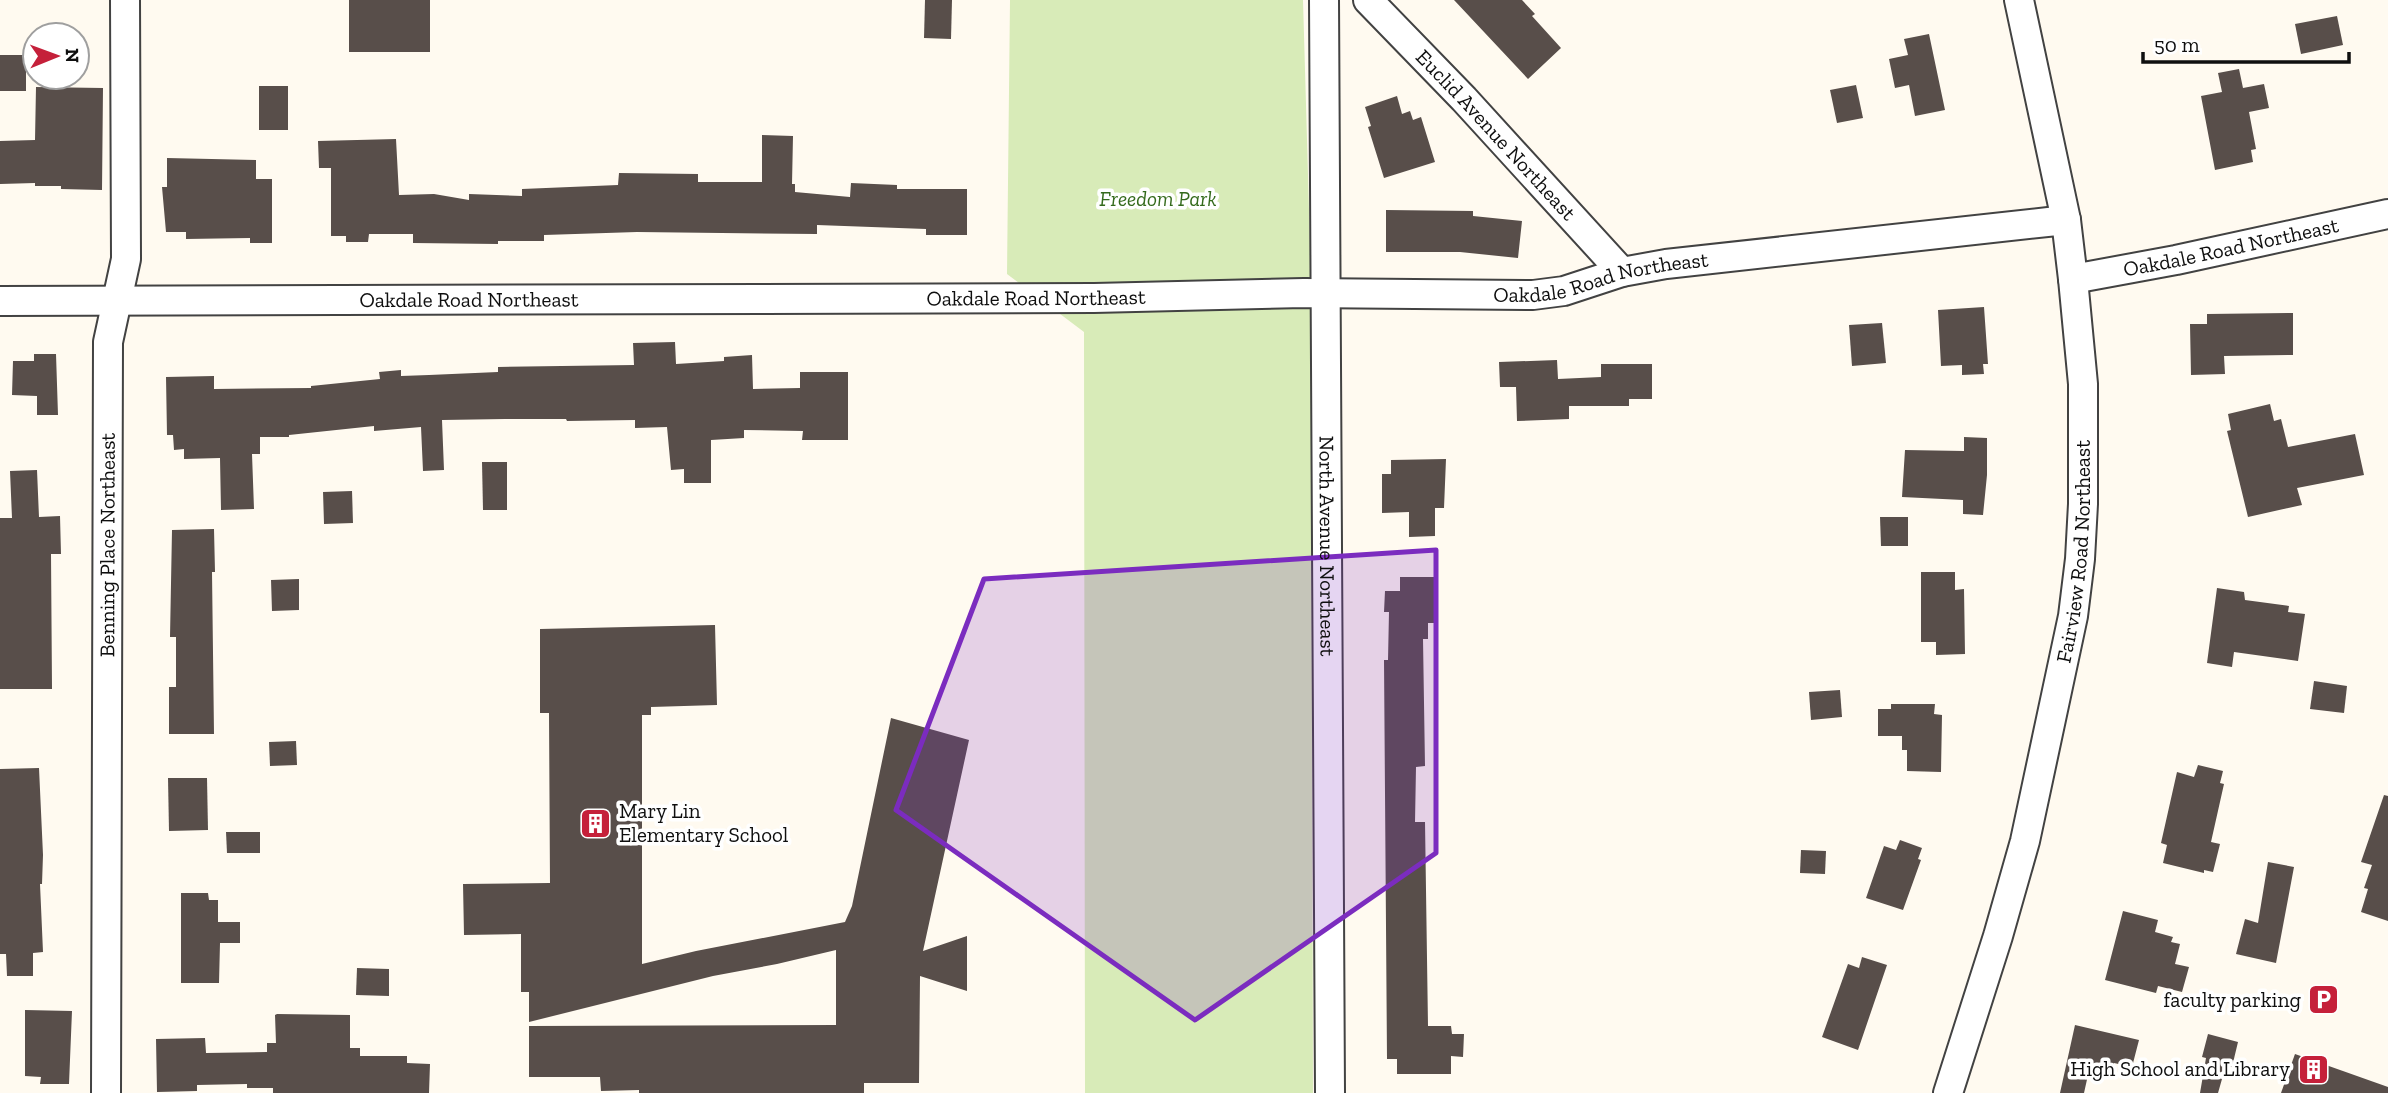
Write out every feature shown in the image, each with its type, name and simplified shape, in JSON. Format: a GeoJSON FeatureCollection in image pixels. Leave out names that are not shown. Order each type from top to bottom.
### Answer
{"type":"FeatureCollection","features":[{"type":"Feature","properties":{"kind":"street","name":"Benning Place Northeast"},"geometry":{"type":"LineString","coordinates":[[106,1093],[108,342],[126,259],[125,0]]}},
{"type":"Feature","properties":{"kind":"street","name":"North Avenue Northeast"},"geometry":{"type":"LineString","coordinates":[[1324,0],[1330,1093]]}},
{"type":"Feature","properties":{"kind":"street","name":"Euclid Avenue Northeast"},"geometry":{"type":"LineString","coordinates":[[1368,0],[1464,99],[1622,272]]}},
{"type":"Feature","properties":{"kind":"street","name":"Fairview Road Northeast"},"geometry":{"type":"LineString","coordinates":[[1948,1093],[2025,841],[2073,616],[2080,559],[2083,384],[2073,279],[2066,220],[2019,0]]}},
{"type":"Feature","properties":{"kind":"street","name":"Oakdale Road Northeast"},"geometry":{"type":"LineString","coordinates":[[2073,279],[2176,260],[2388,214]]}},
{"type":"Feature","properties":{"kind":"street","name":"Oakdale Road Northeast"},"geometry":{"type":"LineString","coordinates":[[0,302],[1094,298],[1324,293],[1533,295],[1564,291],[1622,272],[1666,264],[2066,220]]}},
{"type":"Feature","properties":{"kind":"highlighted area"},"geometry":{"type":"Polygon","coordinates":[[[1436,550],[1436,853],[1195,1020],[896,810],[984,579],[1436,550]]]}},
{"type":"Feature","properties":{"kind":"green space","name":"Freedom Park"},"geometry":{"type":"Polygon","coordinates":[[[1010,0],[1303,0],[1311,279],[1313,1093],[1085,1093],[1084,332],[1007,274],[1010,0]]]}},
{"type":"Feature","properties":{"kind":"building"},"geometry":{"type":"Polygon","coordinates":[[[349,0],[430,0],[430,52],[349,52],[349,0]]]}},
{"type":"Feature","properties":{"kind":"building"},"geometry":{"type":"Polygon","coordinates":[[[925,0],[952,0],[951,39],[924,38],[925,0]]]}},
{"type":"Feature","properties":{"kind":"building"},"geometry":{"type":"Polygon","coordinates":[[[1454,0],[1522,0],[1535,14],[1532,16],[1561,48],[1528,79],[1454,0]]]}},
{"type":"Feature","properties":{"kind":"building"},"geometry":{"type":"Polygon","coordinates":[[[2337,16],[2343,45],[2301,54],[2295,24],[2337,16]]]}},
{"type":"Feature","properties":{"kind":"building"},"geometry":{"type":"Polygon","coordinates":[[[1929,34],[1945,110],[1915,116],[1909,85],[1895,88],[1889,59],[1908,55],[1904,39],[1929,34]]]}},
{"type":"Feature","properties":{"kind":"building"},"geometry":{"type":"Polygon","coordinates":[[[0,55],[21,55],[21,91],[0,91],[0,55]]]}},
{"type":"Feature","properties":{"kind":"building"},"geometry":{"type":"Polygon","coordinates":[[[2239,69],[2243,88],[2264,84],[2269,108],[2249,112],[2256,149],[2251,150],[2253,162],[2215,170],[2201,96],[2222,92],[2218,73],[2239,69]]]}},
{"type":"Feature","properties":{"kind":"building"},"geometry":{"type":"Polygon","coordinates":[[[1856,85],[1863,118],[1837,123],[1830,90],[1856,85]]]}},
{"type":"Feature","properties":{"kind":"building"},"geometry":{"type":"Polygon","coordinates":[[[259,86],[288,86],[288,130],[259,130],[259,86]]]}},
{"type":"Feature","properties":{"kind":"building"},"geometry":{"type":"Polygon","coordinates":[[[91,88],[103,88],[102,190],[61,189],[61,186],[35,186],[35,183],[0,184],[0,141],[35,140],[36,91],[91,91],[91,88]]]}},
{"type":"Feature","properties":{"kind":"building"},"geometry":{"type":"Polygon","coordinates":[[[1397,96],[1402,114],[1410,111],[1413,120],[1421,117],[1435,162],[1384,178],[1368,127],[1371,126],[1365,107],[1397,96]]]}},
{"type":"Feature","properties":{"kind":"building"},"geometry":{"type":"Polygon","coordinates":[[[762,135],[793,136],[792,184],[795,184],[795,192],[850,197],[851,183],[897,185],[897,189],[967,189],[967,235],[926,235],[926,229],[817,225],[817,234],[637,232],[544,235],[544,241],[498,241],[498,244],[413,243],[413,234],[369,234],[368,242],[346,242],[346,236],[331,236],[331,168],[319,168],[318,141],[396,139],[399,195],[434,194],[469,200],[469,194],[522,196],[522,189],[618,185],[619,173],[698,174],[698,182],[762,182],[762,135]]]}},
{"type":"Feature","properties":{"kind":"building"},"geometry":{"type":"Polygon","coordinates":[[[167,158],[256,160],[256,179],[272,179],[272,243],[250,243],[250,238],[186,239],[186,232],[166,232],[162,187],[167,187],[167,158]]]}},
{"type":"Feature","properties":{"kind":"building"},"geometry":{"type":"Polygon","coordinates":[[[1386,210],[1473,211],[1473,216],[1522,221],[1518,258],[1460,252],[1386,252],[1386,210]]]}},
{"type":"Feature","properties":{"kind":"building"},"geometry":{"type":"Polygon","coordinates":[[[1984,307],[1988,364],[1983,364],[1984,374],[1962,375],[1962,365],[1941,366],[1938,310],[1984,307]]]}},
{"type":"Feature","properties":{"kind":"building"},"geometry":{"type":"Polygon","coordinates":[[[2293,313],[2293,355],[2224,356],[2225,374],[2191,375],[2190,324],[2207,324],[2207,314],[2293,313]]]}},
{"type":"Feature","properties":{"kind":"building"},"geometry":{"type":"Polygon","coordinates":[[[1882,323],[1886,363],[1852,366],[1849,325],[1882,323]]]}},
{"type":"Feature","properties":{"kind":"building"},"geometry":{"type":"Polygon","coordinates":[[[675,342],[676,364],[724,361],[724,357],[752,355],[753,389],[800,388],[800,372],[848,372],[848,440],[802,440],[803,431],[744,430],[744,438],[711,440],[711,483],[684,483],[684,469],[671,470],[667,427],[635,428],[635,420],[442,420],[444,470],[423,471],[421,427],[374,431],[374,426],[289,437],[260,437],[260,454],[252,454],[254,509],[221,510],[220,458],[184,459],[184,449],[174,450],[173,435],[167,435],[166,377],[214,376],[214,389],[311,388],[380,379],[379,372],[401,370],[401,376],[498,372],[498,367],[634,365],[633,343],[675,342]]]}},
{"type":"Feature","properties":{"kind":"building"},"geometry":{"type":"Polygon","coordinates":[[[34,354],[56,354],[58,415],[37,415],[37,396],[12,395],[13,361],[34,361],[34,354]]]}},
{"type":"Feature","properties":{"kind":"building"},"geometry":{"type":"Polygon","coordinates":[[[1557,360],[1558,379],[1601,377],[1601,364],[1652,364],[1652,399],[1629,399],[1629,406],[1569,406],[1569,419],[1517,421],[1516,387],[1500,387],[1499,362],[1557,360]]]}},
{"type":"Feature","properties":{"kind":"building"},"geometry":{"type":"Polygon","coordinates":[[[2270,404],[2274,421],[2281,419],[2288,447],[2355,434],[2364,475],[2297,488],[2302,505],[2248,517],[2227,431],[2231,430],[2228,414],[2270,404]]]}},
{"type":"Feature","properties":{"kind":"building"},"geometry":{"type":"Polygon","coordinates":[[[1964,437],[1987,438],[1983,515],[1963,514],[1963,500],[1902,497],[1905,450],[1964,451],[1964,437]]]}},
{"type":"Feature","properties":{"kind":"building"},"geometry":{"type":"Polygon","coordinates":[[[1446,459],[1444,508],[1435,508],[1435,536],[1409,537],[1409,512],[1382,513],[1382,474],[1391,474],[1391,460],[1446,459]]]}},
{"type":"Feature","properties":{"kind":"building"},"geometry":{"type":"Polygon","coordinates":[[[482,462],[507,462],[507,510],[483,510],[482,462]]]}},
{"type":"Feature","properties":{"kind":"building"},"geometry":{"type":"Polygon","coordinates":[[[37,470],[39,517],[60,516],[61,554],[51,554],[52,689],[0,689],[0,518],[12,518],[10,471],[37,470]]]}},
{"type":"Feature","properties":{"kind":"building"},"geometry":{"type":"Polygon","coordinates":[[[352,491],[353,523],[324,524],[323,492],[352,491]]]}},
{"type":"Feature","properties":{"kind":"building"},"geometry":{"type":"Polygon","coordinates":[[[1880,517],[1908,517],[1908,546],[1881,546],[1880,517]]]}},
{"type":"Feature","properties":{"kind":"building"},"geometry":{"type":"Polygon","coordinates":[[[214,529],[214,734],[169,734],[169,687],[176,687],[176,637],[170,637],[172,530],[214,529]]]}},
{"type":"Feature","properties":{"kind":"building"},"geometry":{"type":"Polygon","coordinates":[[[1921,572],[1955,572],[1955,590],[1964,589],[1965,654],[1936,655],[1936,642],[1921,642],[1921,572]]]}},
{"type":"Feature","properties":{"kind":"building"},"geometry":{"type":"Polygon","coordinates":[[[1400,577],[1435,577],[1435,623],[1428,623],[1428,639],[1423,639],[1425,766],[1416,767],[1415,822],[1425,822],[1428,1026],[1451,1026],[1452,1034],[1464,1034],[1463,1057],[1451,1056],[1451,1074],[1397,1074],[1397,1059],[1387,1059],[1384,660],[1388,660],[1389,612],[1384,612],[1385,591],[1400,591],[1400,577]]]}},
{"type":"Feature","properties":{"kind":"building"},"geometry":{"type":"Polygon","coordinates":[[[299,579],[299,610],[272,611],[271,580],[299,579]]]}},
{"type":"Feature","properties":{"kind":"building"},"geometry":{"type":"Polygon","coordinates":[[[2217,588],[2244,592],[2245,600],[2289,606],[2288,612],[2305,614],[2298,661],[2234,652],[2232,667],[2207,663],[2217,588]]]}},
{"type":"Feature","properties":{"kind":"building","name":"Mary Lin Elementary School"},"geometry":{"type":"Polygon","coordinates":[[[715,625],[717,705],[651,707],[651,715],[642,715],[642,964],[845,922],[852,906],[891,718],[969,740],[923,951],[967,936],[967,991],[920,976],[919,1083],[864,1083],[864,1093],[639,1093],[639,1090],[601,1091],[600,1077],[529,1077],[529,1026],[836,1025],[836,950],[713,976],[529,1022],[529,992],[521,992],[521,934],[464,935],[463,884],[550,883],[549,713],[540,713],[540,629],[715,625]]]}},
{"type":"Feature","properties":{"kind":"building"},"geometry":{"type":"Polygon","coordinates":[[[2314,681],[2347,686],[2344,713],[2310,709],[2314,681]]]}},
{"type":"Feature","properties":{"kind":"building"},"geometry":{"type":"Polygon","coordinates":[[[1840,690],[1842,717],[1811,720],[1809,692],[1840,690]]]}},
{"type":"Feature","properties":{"kind":"building"},"geometry":{"type":"Polygon","coordinates":[[[1891,704],[1935,704],[1934,714],[1942,715],[1941,772],[1907,771],[1907,750],[1902,750],[1902,736],[1878,736],[1878,709],[1891,709],[1891,704]]]}},
{"type":"Feature","properties":{"kind":"building"},"geometry":{"type":"Polygon","coordinates":[[[296,741],[297,765],[270,766],[269,742],[296,741]]]}},
{"type":"Feature","properties":{"kind":"building"},"geometry":{"type":"Polygon","coordinates":[[[2198,765],[2223,771],[2220,783],[2224,784],[2211,842],[2220,844],[2213,872],[2204,870],[2204,873],[2163,863],[2167,845],[2161,843],[2177,772],[2194,777],[2198,765]]]}},
{"type":"Feature","properties":{"kind":"building"},"geometry":{"type":"Polygon","coordinates":[[[39,768],[43,855],[40,884],[43,952],[33,953],[33,976],[7,976],[6,954],[0,954],[0,769],[39,768]]]}},
{"type":"Feature","properties":{"kind":"building"},"geometry":{"type":"Polygon","coordinates":[[[168,778],[207,778],[208,830],[169,831],[168,778]]]}},
{"type":"Feature","properties":{"kind":"building"},"geometry":{"type":"Polygon","coordinates":[[[2384,795],[2388,796],[2388,921],[2361,912],[2368,889],[2364,888],[2372,865],[2361,862],[2384,795]]]}},
{"type":"Feature","properties":{"kind":"building"},"geometry":{"type":"Polygon","coordinates":[[[226,832],[260,832],[260,853],[227,853],[226,832]]]}},
{"type":"Feature","properties":{"kind":"building"},"geometry":{"type":"Polygon","coordinates":[[[1900,840],[1922,848],[1918,859],[1921,860],[1903,910],[1866,898],[1884,846],[1896,850],[1900,840]]]}},
{"type":"Feature","properties":{"kind":"building"},"geometry":{"type":"Polygon","coordinates":[[[1801,850],[1826,851],[1825,874],[1800,873],[1801,850]]]}},
{"type":"Feature","properties":{"kind":"building"},"geometry":{"type":"Polygon","coordinates":[[[2268,862],[2294,867],[2276,963],[2236,954],[2245,919],[2258,923],[2268,862]]]}},
{"type":"Feature","properties":{"kind":"building"},"geometry":{"type":"Polygon","coordinates":[[[181,893],[208,893],[209,900],[218,900],[218,922],[240,922],[240,943],[220,943],[219,983],[181,983],[181,893]]]}},
{"type":"Feature","properties":{"kind":"building"},"geometry":{"type":"Polygon","coordinates":[[[2123,911],[2158,920],[2155,932],[2173,937],[2171,942],[2180,944],[2175,964],[2189,967],[2182,992],[2158,986],[2156,993],[2105,980],[2123,911]]]}},
{"type":"Feature","properties":{"kind":"building"},"geometry":{"type":"Polygon","coordinates":[[[1862,957],[1887,965],[1858,1050],[1822,1037],[1848,964],[1859,968],[1862,957]]]}},
{"type":"Feature","properties":{"kind":"building"},"geometry":{"type":"Polygon","coordinates":[[[357,968],[389,969],[389,996],[356,995],[357,968]]]}},
{"type":"Feature","properties":{"kind":"building"},"geometry":{"type":"Polygon","coordinates":[[[25,1010],[72,1011],[69,1084],[40,1084],[41,1077],[25,1076],[25,1010]]]}},
{"type":"Feature","properties":{"kind":"building"},"geometry":{"type":"Polygon","coordinates":[[[277,1014],[350,1015],[350,1048],[360,1048],[360,1056],[407,1056],[407,1063],[430,1064],[429,1093],[273,1093],[273,1088],[247,1088],[247,1084],[197,1085],[197,1091],[157,1092],[156,1039],[205,1038],[206,1053],[267,1052],[267,1043],[276,1043],[277,1014]]]}},
{"type":"Feature","properties":{"kind":"building"},"geometry":{"type":"Polygon","coordinates":[[[2075,1025],[2139,1040],[2132,1067],[2114,1063],[2113,1071],[2090,1066],[2084,1093],[2060,1093],[2075,1025]]]}},
{"type":"Feature","properties":{"kind":"building"},"geometry":{"type":"Polygon","coordinates":[[[2208,1034],[2238,1042],[2232,1067],[2226,1065],[2218,1093],[2200,1093],[2206,1058],[2202,1057],[2208,1034]]]}},
{"type":"Feature","properties":{"kind":"building","name":"High School and Library"},"geometry":{"type":"Polygon","coordinates":[[[2295,1054],[2388,1087],[2388,1093],[2281,1093],[2295,1054]]]}},
{"type":"Feature","properties":{"kind":"place","name":"Mary Lin Elementary School"},"geometry":{"type":"Point","coordinates":[596,823]}},
{"type":"Feature","properties":{"kind":"place","name":"faculty parking"},"geometry":{"type":"Point","coordinates":[2324,1000]}},
{"type":"Feature","properties":{"kind":"place","name":"High School and Library"},"geometry":{"type":"Point","coordinates":[2313,1069]}}]}
